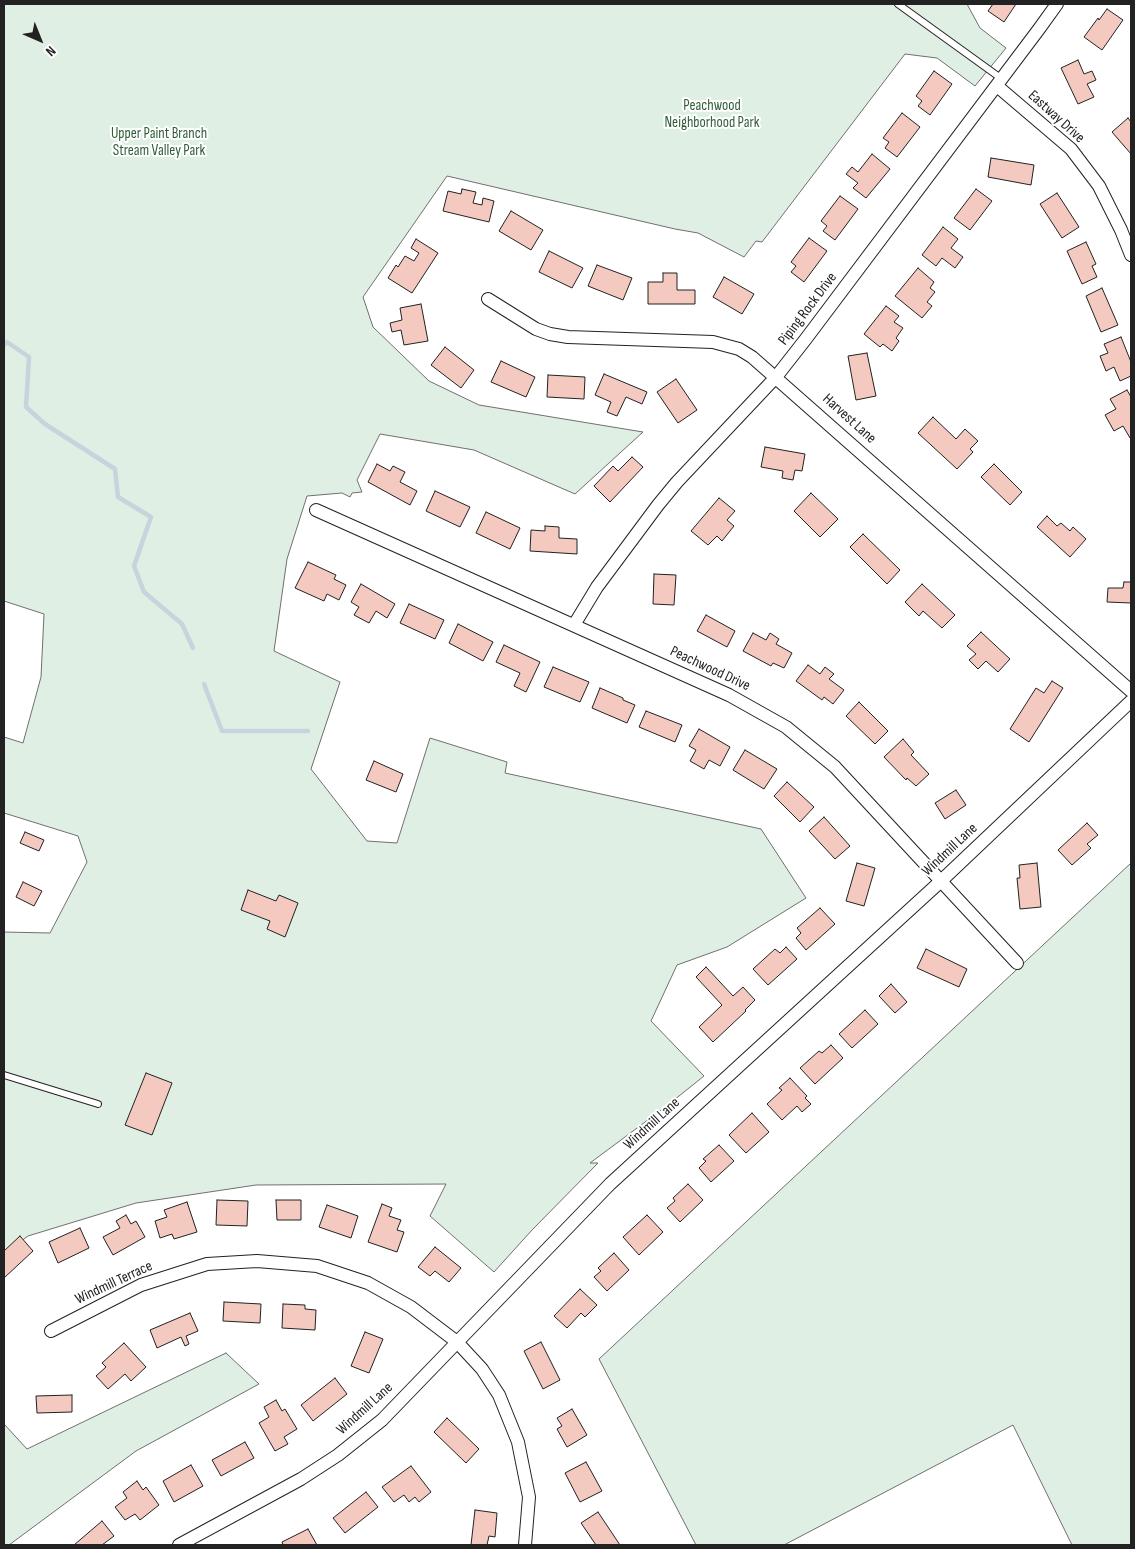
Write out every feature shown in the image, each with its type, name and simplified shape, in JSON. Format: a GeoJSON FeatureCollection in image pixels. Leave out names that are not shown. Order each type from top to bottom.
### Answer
{"type":"FeatureCollection","features":[{"type":"Feature","properties":{"kind":"street","name":"Piping Rock Drive"},"geometry":{"type":"LineString","coordinates":[[574,625],[602,580],[658,505],[776,377],[1057,4]]}},
{"type":"Feature","properties":{"kind":"street","name":"Eastway Drive"},"geometry":{"type":"LineString","coordinates":[[999,83],[1071,149],[1099,186],[1131,255]]}},
{"type":"Feature","properties":{"kind":"street","name":"Harvest Lane"},"geometry":{"type":"LineString","coordinates":[[488,299],[536,329],[550,334],[568,337],[713,342],[739,349],[776,377],[1131,691]]}},
{"type":"Feature","properties":{"kind":"street","name":"Peachwood Drive"},"geometry":{"type":"LineString","coordinates":[[316,510],[730,695],[786,727],[835,768],[1017,963]]}},
{"type":"Feature","properties":{"kind":"street","name":"Windmill Lane"},"geometry":{"type":"LineString","coordinates":[[179,1545],[301,1479],[338,1455],[382,1420],[610,1184],[941,882],[1131,701]]}},
{"type":"Feature","properties":{"kind":"street","name":"Windmill Terrace"},"geometry":{"type":"LineString","coordinates":[[51,1331],[141,1285],[207,1264],[257,1261],[317,1266],[368,1283],[411,1307],[457,1342],[482,1369],[499,1395],[518,1442],[529,1497],[525,1545]]}},
{"type":"Feature","properties":{"kind":"lane"},"geometry":{"type":"LineString","coordinates":[[898,4],[999,83]]}},
{"type":"Feature","properties":{"kind":"lane"},"geometry":{"type":"LineString","coordinates":[[4,1075],[98,1104]]}},
{"type":"Feature","properties":{"kind":"green space"},"geometry":{"type":"Polygon","coordinates":[[[4,4],[967,4],[980,28],[1006,48],[975,86],[937,58],[905,54],[762,242],[756,241],[744,257],[698,233],[447,176],[363,297],[373,327],[429,381],[479,405],[643,432],[575,494],[474,450],[380,434],[357,480],[362,492],[352,493],[350,497],[342,493],[307,496],[287,559],[274,651],[340,682],[311,769],[367,841],[397,843],[430,738],[507,762],[505,773],[761,829],[806,898],[727,947],[677,965],[651,1021],[704,1076],[590,1163],[598,1163],[532,1230],[494,1272],[430,1216],[446,1184],[256,1185],[136,1203],[28,1236],[4,1254],[4,932],[50,933],[87,862],[78,836],[4,813],[4,737],[23,743],[41,677],[44,614],[4,601],[4,4]]]}},
{"type":"Feature","properties":{"kind":"green space"},"geometry":{"type":"Polygon","coordinates":[[[1131,863],[1131,1545],[1072,1545],[1013,1425],[784,1545],[696,1545],[599,1359],[1131,863]]]}},
{"type":"Feature","properties":{"kind":"green space"},"geometry":{"type":"Polygon","coordinates":[[[226,1353],[259,1384],[136,1451],[9,1545],[4,1545],[4,1424],[27,1449],[226,1353]]]}},
{"type":"Feature","properties":{"kind":"building"},"geometry":{"type":"Polygon","coordinates":[[[993,4],[1016,4],[1004,22],[988,11],[993,4]]]}},
{"type":"Feature","properties":{"kind":"building"},"geometry":{"type":"Polygon","coordinates":[[[1107,9],[1123,20],[1102,50],[1084,37],[1107,9]]]}},
{"type":"Feature","properties":{"kind":"building"},"geometry":{"type":"Polygon","coordinates":[[[1078,60],[1084,74],[1092,71],[1096,80],[1087,84],[1094,97],[1078,104],[1061,68],[1078,60]]]}},
{"type":"Feature","properties":{"kind":"building"},"geometry":{"type":"Polygon","coordinates":[[[934,71],[952,84],[930,115],[918,106],[922,101],[916,96],[934,71]]]}},
{"type":"Feature","properties":{"kind":"building"},"geometry":{"type":"Polygon","coordinates":[[[902,113],[920,127],[897,157],[885,148],[889,142],[883,138],[902,113]]]}},
{"type":"Feature","properties":{"kind":"building"},"geometry":{"type":"Polygon","coordinates":[[[1128,118],[1131,122],[1131,154],[1112,132],[1128,118]]]}},
{"type":"Feature","properties":{"kind":"building"},"geometry":{"type":"Polygon","coordinates":[[[872,154],[890,169],[866,198],[853,188],[858,183],[846,174],[852,167],[858,172],[872,154]]]}},
{"type":"Feature","properties":{"kind":"building"},"geometry":{"type":"Polygon","coordinates":[[[991,158],[1034,165],[1031,185],[988,177],[991,158]]]}},
{"type":"Feature","properties":{"kind":"building"},"geometry":{"type":"Polygon","coordinates":[[[462,189],[476,192],[473,203],[482,205],[483,198],[494,201],[489,222],[443,211],[448,191],[461,194],[462,189]]]}},
{"type":"Feature","properties":{"kind":"building"},"geometry":{"type":"Polygon","coordinates":[[[976,189],[992,201],[970,230],[954,218],[976,189]]]}},
{"type":"Feature","properties":{"kind":"building"},"geometry":{"type":"Polygon","coordinates":[[[1057,193],[1079,227],[1062,238],[1040,204],[1057,193]]]}},
{"type":"Feature","properties":{"kind":"building"},"geometry":{"type":"Polygon","coordinates":[[[840,196],[858,209],[835,240],[823,231],[827,226],[821,221],[840,196]]]}},
{"type":"Feature","properties":{"kind":"building"},"geometry":{"type":"Polygon","coordinates":[[[511,211],[543,230],[531,250],[499,231],[511,211]]]}},
{"type":"Feature","properties":{"kind":"building"},"geometry":{"type":"Polygon","coordinates":[[[943,227],[958,239],[951,248],[963,257],[955,268],[942,258],[936,266],[922,255],[943,227]]]}},
{"type":"Feature","properties":{"kind":"building"},"geometry":{"type":"Polygon","coordinates":[[[809,238],[827,251],[804,282],[791,272],[796,266],[791,262],[809,238]]]}},
{"type":"Feature","properties":{"kind":"building"},"geometry":{"type":"Polygon","coordinates":[[[416,239],[438,253],[412,293],[388,278],[396,265],[398,267],[405,256],[414,261],[419,253],[411,248],[416,239]]]}},
{"type":"Feature","properties":{"kind":"building"},"geometry":{"type":"Polygon","coordinates":[[[1086,242],[1096,264],[1092,266],[1097,277],[1082,284],[1067,251],[1086,242]]]}},
{"type":"Feature","properties":{"kind":"building"},"geometry":{"type":"Polygon","coordinates":[[[549,251],[583,268],[572,288],[539,272],[549,251]]]}},
{"type":"Feature","properties":{"kind":"building"},"geometry":{"type":"Polygon","coordinates":[[[597,265],[632,278],[623,300],[588,286],[597,265]]]}},
{"type":"Feature","properties":{"kind":"building"},"geometry":{"type":"Polygon","coordinates":[[[918,268],[934,282],[930,288],[935,292],[927,302],[932,306],[922,318],[895,296],[918,268]]]}},
{"type":"Feature","properties":{"kind":"building"},"geometry":{"type":"Polygon","coordinates":[[[663,273],[677,273],[677,290],[695,290],[695,304],[648,304],[648,282],[663,282],[663,273]]]}},
{"type":"Feature","properties":{"kind":"building"},"geometry":{"type":"Polygon","coordinates":[[[724,277],[754,294],[742,314],[713,297],[724,277]]]}},
{"type":"Feature","properties":{"kind":"building"},"geometry":{"type":"Polygon","coordinates":[[[1102,288],[1118,325],[1101,332],[1086,296],[1102,288]]]}},
{"type":"Feature","properties":{"kind":"building"},"geometry":{"type":"Polygon","coordinates":[[[421,304],[428,341],[404,345],[401,330],[392,332],[390,323],[402,320],[400,308],[421,304]]]}},
{"type":"Feature","properties":{"kind":"building"},"geometry":{"type":"Polygon","coordinates":[[[886,306],[899,316],[894,322],[903,328],[896,338],[899,341],[892,351],[883,344],[880,347],[864,334],[886,306]]]}},
{"type":"Feature","properties":{"kind":"building"},"geometry":{"type":"Polygon","coordinates":[[[1121,337],[1131,362],[1131,376],[1120,381],[1114,367],[1106,371],[1100,356],[1108,353],[1104,344],[1121,337]]]}},
{"type":"Feature","properties":{"kind":"building"},"geometry":{"type":"Polygon","coordinates":[[[445,347],[474,370],[461,388],[431,365],[445,347]]]}},
{"type":"Feature","properties":{"kind":"building"},"geometry":{"type":"Polygon","coordinates":[[[867,353],[876,396],[856,400],[848,356],[867,353]]]}},
{"type":"Feature","properties":{"kind":"building"},"geometry":{"type":"Polygon","coordinates":[[[501,361],[535,377],[526,397],[491,382],[501,361]]]}},
{"type":"Feature","properties":{"kind":"building"},"geometry":{"type":"Polygon","coordinates":[[[604,374],[647,392],[642,404],[626,397],[617,416],[607,412],[611,402],[595,395],[604,374]]]}},
{"type":"Feature","properties":{"kind":"building"},"geometry":{"type":"Polygon","coordinates":[[[548,375],[585,377],[584,399],[547,397],[548,375]]]}},
{"type":"Feature","properties":{"kind":"building"},"geometry":{"type":"Polygon","coordinates":[[[676,379],[697,410],[678,423],[657,392],[676,379]]]}},
{"type":"Feature","properties":{"kind":"building"},"geometry":{"type":"Polygon","coordinates":[[[1127,390],[1131,397],[1131,438],[1123,426],[1114,431],[1105,415],[1116,409],[1110,399],[1127,390]]]}},
{"type":"Feature","properties":{"kind":"building"},"geometry":{"type":"Polygon","coordinates":[[[933,417],[956,439],[965,429],[978,441],[970,449],[973,452],[957,469],[918,433],[933,417]]]}},
{"type":"Feature","properties":{"kind":"building"},"geometry":{"type":"Polygon","coordinates":[[[765,447],[805,454],[802,471],[795,470],[793,480],[782,478],[783,471],[761,467],[765,447]]]}},
{"type":"Feature","properties":{"kind":"building"},"geometry":{"type":"Polygon","coordinates":[[[632,457],[643,467],[610,502],[594,486],[613,466],[618,471],[632,457]]]}},
{"type":"Feature","properties":{"kind":"building"},"geometry":{"type":"Polygon","coordinates":[[[377,464],[390,471],[393,466],[405,472],[400,482],[417,491],[410,505],[368,482],[377,464]]]}},
{"type":"Feature","properties":{"kind":"building"},"geometry":{"type":"Polygon","coordinates":[[[994,464],[1022,492],[1010,505],[981,477],[994,464]]]}},
{"type":"Feature","properties":{"kind":"building"},"geometry":{"type":"Polygon","coordinates":[[[435,491],[470,507],[460,527],[426,511],[435,491]]]}},
{"type":"Feature","properties":{"kind":"building"},"geometry":{"type":"Polygon","coordinates":[[[811,493],[838,519],[820,537],[794,511],[811,493]]]}},
{"type":"Feature","properties":{"kind":"building"},"geometry":{"type":"Polygon","coordinates":[[[719,498],[735,511],[727,520],[734,526],[722,541],[717,536],[708,545],[691,531],[719,498]]]}},
{"type":"Feature","properties":{"kind":"building"},"geometry":{"type":"Polygon","coordinates":[[[486,512],[520,528],[510,549],[476,533],[486,512]]]}},
{"type":"Feature","properties":{"kind":"building"},"geometry":{"type":"Polygon","coordinates":[[[1047,516],[1057,526],[1061,523],[1070,531],[1073,527],[1086,539],[1070,557],[1037,527],[1047,516]]]}},
{"type":"Feature","properties":{"kind":"building"},"geometry":{"type":"Polygon","coordinates":[[[545,526],[559,527],[559,538],[577,539],[577,554],[530,551],[531,530],[545,531],[545,526]]]}},
{"type":"Feature","properties":{"kind":"building"},"geometry":{"type":"Polygon","coordinates":[[[863,534],[900,570],[887,584],[850,547],[863,534]]]}},
{"type":"Feature","properties":{"kind":"building"},"geometry":{"type":"Polygon","coordinates":[[[308,562],[336,575],[334,579],[346,585],[339,600],[327,594],[324,601],[295,588],[308,562]]]}},
{"type":"Feature","properties":{"kind":"building"},"geometry":{"type":"Polygon","coordinates":[[[654,574],[676,575],[674,605],[653,604],[654,574]]]}},
{"type":"Feature","properties":{"kind":"building"},"geometry":{"type":"Polygon","coordinates":[[[1124,582],[1131,582],[1131,603],[1107,602],[1108,588],[1123,588],[1124,582]]]}},
{"type":"Feature","properties":{"kind":"building"},"geometry":{"type":"Polygon","coordinates":[[[361,584],[395,604],[387,618],[376,611],[369,623],[354,615],[359,607],[351,602],[361,584]]]}},
{"type":"Feature","properties":{"kind":"building"},"geometry":{"type":"Polygon","coordinates":[[[922,584],[955,615],[942,628],[923,611],[919,616],[905,602],[922,584]]]}},
{"type":"Feature","properties":{"kind":"building"},"geometry":{"type":"Polygon","coordinates":[[[409,604],[444,620],[435,639],[400,623],[409,604]]]}},
{"type":"Feature","properties":{"kind":"building"},"geometry":{"type":"Polygon","coordinates":[[[706,615],[735,631],[727,647],[697,631],[706,615]]]}},
{"type":"Feature","properties":{"kind":"building"},"geometry":{"type":"Polygon","coordinates":[[[458,624],[493,642],[483,661],[449,643],[458,624]]]}},
{"type":"Feature","properties":{"kind":"building"},"geometry":{"type":"Polygon","coordinates":[[[981,632],[1010,659],[998,672],[986,661],[978,669],[969,660],[976,654],[967,646],[981,632]]]}},
{"type":"Feature","properties":{"kind":"building"},"geometry":{"type":"Polygon","coordinates":[[[753,633],[766,640],[770,633],[779,639],[776,644],[792,653],[784,668],[773,663],[771,666],[743,651],[753,633]]]}},
{"type":"Feature","properties":{"kind":"building"},"geometry":{"type":"Polygon","coordinates":[[[504,645],[540,662],[526,692],[514,686],[520,673],[496,662],[504,645]]]}},
{"type":"Feature","properties":{"kind":"building"},"geometry":{"type":"Polygon","coordinates":[[[808,665],[820,674],[825,667],[834,674],[829,679],[844,690],[833,704],[824,697],[822,700],[796,681],[808,665]]]}},
{"type":"Feature","properties":{"kind":"building"},"geometry":{"type":"Polygon","coordinates":[[[553,667],[589,682],[580,702],[544,687],[553,667]]]}},
{"type":"Feature","properties":{"kind":"building"},"geometry":{"type":"Polygon","coordinates":[[[1052,681],[1063,688],[1029,742],[1010,729],[1036,688],[1044,693],[1052,681]]]}},
{"type":"Feature","properties":{"kind":"building"},"geometry":{"type":"Polygon","coordinates":[[[600,688],[635,705],[627,723],[592,708],[600,688]]]}},
{"type":"Feature","properties":{"kind":"building"},"geometry":{"type":"Polygon","coordinates":[[[859,702],[888,731],[875,744],[846,716],[859,702]]]}},
{"type":"Feature","properties":{"kind":"building"},"geometry":{"type":"Polygon","coordinates":[[[646,711],[682,725],[675,742],[639,727],[646,711]]]}},
{"type":"Feature","properties":{"kind":"building"},"geometry":{"type":"Polygon","coordinates":[[[699,729],[730,747],[720,766],[709,760],[704,769],[690,761],[696,750],[689,746],[699,729]]]}},
{"type":"Feature","properties":{"kind":"building"},"geometry":{"type":"Polygon","coordinates":[[[903,739],[914,752],[911,755],[929,774],[916,786],[907,778],[906,780],[884,757],[903,739]]]}},
{"type":"Feature","properties":{"kind":"building"},"geometry":{"type":"Polygon","coordinates":[[[745,750],[777,769],[764,789],[733,770],[745,750]]]}},
{"type":"Feature","properties":{"kind":"building"},"geometry":{"type":"Polygon","coordinates":[[[374,761],[403,774],[396,792],[366,780],[374,761]]]}},
{"type":"Feature","properties":{"kind":"building"},"geometry":{"type":"Polygon","coordinates":[[[787,782],[814,807],[800,822],[774,796],[787,782]]]}},
{"type":"Feature","properties":{"kind":"building"},"geometry":{"type":"Polygon","coordinates":[[[956,790],[966,805],[945,819],[935,803],[956,790]]]}},
{"type":"Feature","properties":{"kind":"building"},"geometry":{"type":"Polygon","coordinates":[[[824,817],[850,846],[835,859],[809,831],[824,817]]]}},
{"type":"Feature","properties":{"kind":"building"},"geometry":{"type":"Polygon","coordinates":[[[1087,823],[1098,835],[1087,844],[1091,848],[1072,865],[1058,850],[1087,823]]]}},
{"type":"Feature","properties":{"kind":"building"},"geometry":{"type":"Polygon","coordinates":[[[25,832],[44,840],[39,851],[20,843],[25,832]]]}},
{"type":"Feature","properties":{"kind":"building"},"geometry":{"type":"Polygon","coordinates":[[[857,863],[875,868],[864,906],[846,901],[857,863]]]}},
{"type":"Feature","properties":{"kind":"building"},"geometry":{"type":"Polygon","coordinates":[[[1037,863],[1041,907],[1020,909],[1017,878],[1020,878],[1019,865],[1037,863]]]}},
{"type":"Feature","properties":{"kind":"building"},"geometry":{"type":"Polygon","coordinates":[[[23,882],[42,891],[34,906],[16,897],[23,882]]]}},
{"type":"Feature","properties":{"kind":"building"},"geometry":{"type":"Polygon","coordinates":[[[248,890],[276,901],[279,895],[298,903],[285,937],[267,929],[270,921],[241,910],[248,890]]]}},
{"type":"Feature","properties":{"kind":"building"},"geometry":{"type":"Polygon","coordinates":[[[820,908],[835,924],[806,950],[796,938],[801,933],[797,928],[820,908]]]}},
{"type":"Feature","properties":{"kind":"building"},"geometry":{"type":"Polygon","coordinates":[[[786,947],[797,959],[768,985],[753,969],[775,949],[780,953],[786,947]]]}},
{"type":"Feature","properties":{"kind":"building"},"geometry":{"type":"Polygon","coordinates":[[[926,949],[967,969],[959,987],[917,968],[926,949]]]}},
{"type":"Feature","properties":{"kind":"building"},"geometry":{"type":"Polygon","coordinates":[[[706,967],[733,996],[743,987],[755,1000],[713,1042],[699,1027],[722,1005],[696,977],[706,967]]]}},
{"type":"Feature","properties":{"kind":"building"},"geometry":{"type":"Polygon","coordinates":[[[891,984],[907,1002],[895,1013],[879,996],[891,984]]]}},
{"type":"Feature","properties":{"kind":"building"},"geometry":{"type":"Polygon","coordinates":[[[865,1010],[878,1024],[852,1048],[839,1034],[865,1010]]]}},
{"type":"Feature","properties":{"kind":"building"},"geometry":{"type":"Polygon","coordinates":[[[831,1045],[843,1058],[815,1084],[800,1068],[819,1051],[822,1053],[831,1045]]]}},
{"type":"Feature","properties":{"kind":"building"},"geometry":{"type":"Polygon","coordinates":[[[146,1073],[172,1083],[152,1135],[125,1125],[146,1073]]]}},
{"type":"Feature","properties":{"kind":"building"},"geometry":{"type":"Polygon","coordinates":[[[790,1078],[807,1096],[805,1098],[811,1104],[802,1112],[797,1106],[782,1120],[767,1104],[782,1090],[779,1088],[790,1078]]]}},
{"type":"Feature","properties":{"kind":"building"},"geometry":{"type":"Polygon","coordinates":[[[752,1113],[769,1132],[746,1153],[729,1135],[752,1113]]]}},
{"type":"Feature","properties":{"kind":"building"},"geometry":{"type":"Polygon","coordinates":[[[719,1145],[734,1161],[711,1182],[699,1168],[706,1161],[703,1159],[719,1145]]]}},
{"type":"Feature","properties":{"kind":"building"},"geometry":{"type":"Polygon","coordinates":[[[688,1184],[703,1200],[680,1222],[667,1208],[675,1201],[673,1198],[688,1184]]]}},
{"type":"Feature","properties":{"kind":"building"},"geometry":{"type":"Polygon","coordinates":[[[217,1200],[248,1201],[247,1226],[216,1225],[217,1200]]]}},
{"type":"Feature","properties":{"kind":"building"},"geometry":{"type":"Polygon","coordinates":[[[276,1200],[301,1200],[301,1220],[277,1220],[276,1200]]]}},
{"type":"Feature","properties":{"kind":"building"},"geometry":{"type":"Polygon","coordinates":[[[187,1202],[197,1232],[174,1239],[172,1234],[160,1238],[155,1221],[167,1217],[164,1210],[187,1202]]]}},
{"type":"Feature","properties":{"kind":"building"},"geometry":{"type":"Polygon","coordinates":[[[382,1204],[392,1208],[389,1216],[401,1220],[397,1230],[404,1232],[397,1252],[368,1242],[382,1204]]]}},
{"type":"Feature","properties":{"kind":"building"},"geometry":{"type":"Polygon","coordinates":[[[327,1205],[358,1216],[351,1238],[319,1227],[327,1205]]]}},
{"type":"Feature","properties":{"kind":"building"},"geometry":{"type":"Polygon","coordinates":[[[126,1215],[131,1224],[136,1221],[145,1237],[113,1255],[103,1237],[120,1228],[116,1221],[126,1215]]]}},
{"type":"Feature","properties":{"kind":"building"},"geometry":{"type":"Polygon","coordinates":[[[647,1215],[663,1232],[639,1255],[623,1237],[647,1215]]]}},
{"type":"Feature","properties":{"kind":"building"},"geometry":{"type":"Polygon","coordinates":[[[80,1228],[89,1248],[58,1263],[49,1242],[80,1228]]]}},
{"type":"Feature","properties":{"kind":"building"},"geometry":{"type":"Polygon","coordinates":[[[20,1236],[33,1251],[4,1278],[4,1251],[20,1236]]]}},
{"type":"Feature","properties":{"kind":"building"},"geometry":{"type":"Polygon","coordinates":[[[435,1247],[461,1268],[449,1282],[435,1271],[430,1276],[418,1267],[435,1247]]]}},
{"type":"Feature","properties":{"kind":"building"},"geometry":{"type":"Polygon","coordinates":[[[614,1253],[629,1270],[607,1291],[594,1277],[601,1271],[598,1268],[614,1253]]]}},
{"type":"Feature","properties":{"kind":"building"},"geometry":{"type":"Polygon","coordinates":[[[580,1289],[597,1305],[585,1317],[581,1313],[567,1328],[554,1316],[580,1289]]]}},
{"type":"Feature","properties":{"kind":"building"},"geometry":{"type":"Polygon","coordinates":[[[224,1302],[261,1304],[260,1323],[223,1321],[224,1302]]]}},
{"type":"Feature","properties":{"kind":"building"},"geometry":{"type":"Polygon","coordinates":[[[283,1304],[305,1305],[305,1309],[316,1310],[315,1330],[282,1328],[283,1304]]]}},
{"type":"Feature","properties":{"kind":"building"},"geometry":{"type":"Polygon","coordinates":[[[190,1313],[198,1331],[186,1336],[189,1344],[185,1346],[181,1337],[157,1348],[150,1330],[190,1313]]]}},
{"type":"Feature","properties":{"kind":"building"},"geometry":{"type":"Polygon","coordinates":[[[365,1332],[383,1339],[369,1373],[351,1366],[365,1332]]]}},
{"type":"Feature","properties":{"kind":"building"},"geometry":{"type":"Polygon","coordinates":[[[541,1342],[560,1380],[543,1389],[524,1351],[541,1342]]]}},
{"type":"Feature","properties":{"kind":"building"},"geometry":{"type":"Polygon","coordinates":[[[124,1343],[146,1367],[131,1381],[125,1374],[108,1389],[96,1376],[106,1367],[102,1363],[124,1343]]]}},
{"type":"Feature","properties":{"kind":"building"},"geometry":{"type":"Polygon","coordinates":[[[335,1378],[347,1394],[313,1421],[301,1405],[335,1378]]]}},
{"type":"Feature","properties":{"kind":"building"},"geometry":{"type":"Polygon","coordinates":[[[72,1395],[72,1412],[37,1413],[36,1396],[72,1395]]]}},
{"type":"Feature","properties":{"kind":"building"},"geometry":{"type":"Polygon","coordinates":[[[276,1400],[282,1411],[285,1409],[297,1429],[284,1437],[288,1444],[275,1451],[259,1423],[269,1417],[264,1407],[276,1400]]]}},
{"type":"Feature","properties":{"kind":"building"},"geometry":{"type":"Polygon","coordinates":[[[572,1409],[587,1435],[567,1447],[557,1429],[562,1426],[557,1418],[572,1409]]]}},
{"type":"Feature","properties":{"kind":"building"},"geometry":{"type":"Polygon","coordinates":[[[447,1418],[479,1449],[466,1463],[434,1432],[447,1418]]]}},
{"type":"Feature","properties":{"kind":"building"},"geometry":{"type":"Polygon","coordinates":[[[245,1442],[254,1458],[221,1476],[212,1460],[245,1442]]]}},
{"type":"Feature","properties":{"kind":"building"},"geometry":{"type":"Polygon","coordinates":[[[586,1462],[602,1491],[580,1502],[565,1473],[586,1462]]]}},
{"type":"Feature","properties":{"kind":"building"},"geometry":{"type":"Polygon","coordinates":[[[191,1465],[203,1486],[174,1502],[163,1481],[191,1465]]]}},
{"type":"Feature","properties":{"kind":"building"},"geometry":{"type":"Polygon","coordinates":[[[411,1466],[431,1492],[419,1502],[415,1497],[409,1502],[404,1495],[394,1502],[382,1487],[411,1466]]]}},
{"type":"Feature","properties":{"kind":"building"},"geometry":{"type":"Polygon","coordinates":[[[137,1481],[143,1490],[146,1487],[159,1505],[140,1520],[135,1514],[125,1520],[115,1507],[127,1498],[123,1492],[137,1481]]]}},
{"type":"Feature","properties":{"kind":"building"},"geometry":{"type":"Polygon","coordinates":[[[366,1492],[378,1507],[345,1533],[333,1518],[366,1492]]]}},
{"type":"Feature","properties":{"kind":"building"},"geometry":{"type":"Polygon","coordinates":[[[475,1510],[497,1513],[495,1537],[489,1536],[487,1545],[471,1545],[475,1510]]]}},
{"type":"Feature","properties":{"kind":"building"},"geometry":{"type":"Polygon","coordinates":[[[598,1512],[620,1545],[596,1545],[581,1523],[598,1512]]]}},
{"type":"Feature","properties":{"kind":"building"},"geometry":{"type":"Polygon","coordinates":[[[102,1521],[114,1536],[102,1545],[74,1545],[102,1521]]]}},
{"type":"Feature","properties":{"kind":"building"},"geometry":{"type":"Polygon","coordinates":[[[308,1529],[317,1545],[283,1545],[282,1542],[308,1529]]]}},
{"type":"Feature","properties":{"kind":"waterway"},"geometry":{"type":"LineString","coordinates":[[4,345],[7,342],[29,357],[26,407],[45,424],[115,469],[118,497],[151,517],[134,566],[144,592],[182,624],[193,648]]}},
{"type":"Feature","properties":{"kind":"waterway"},"geometry":{"type":"LineString","coordinates":[[204,684],[222,731],[308,731]]}},
{"type":"Feature","properties":{"kind":"park label","name":"Peachwood Neighborhood Park"},"geometry":{"type":"Point","coordinates":[712,114]}},
{"type":"Feature","properties":{"kind":"park label","name":"Upper Paint Branch Stream Valley Park"},"geometry":{"type":"Point","coordinates":[159,142]}}]}
